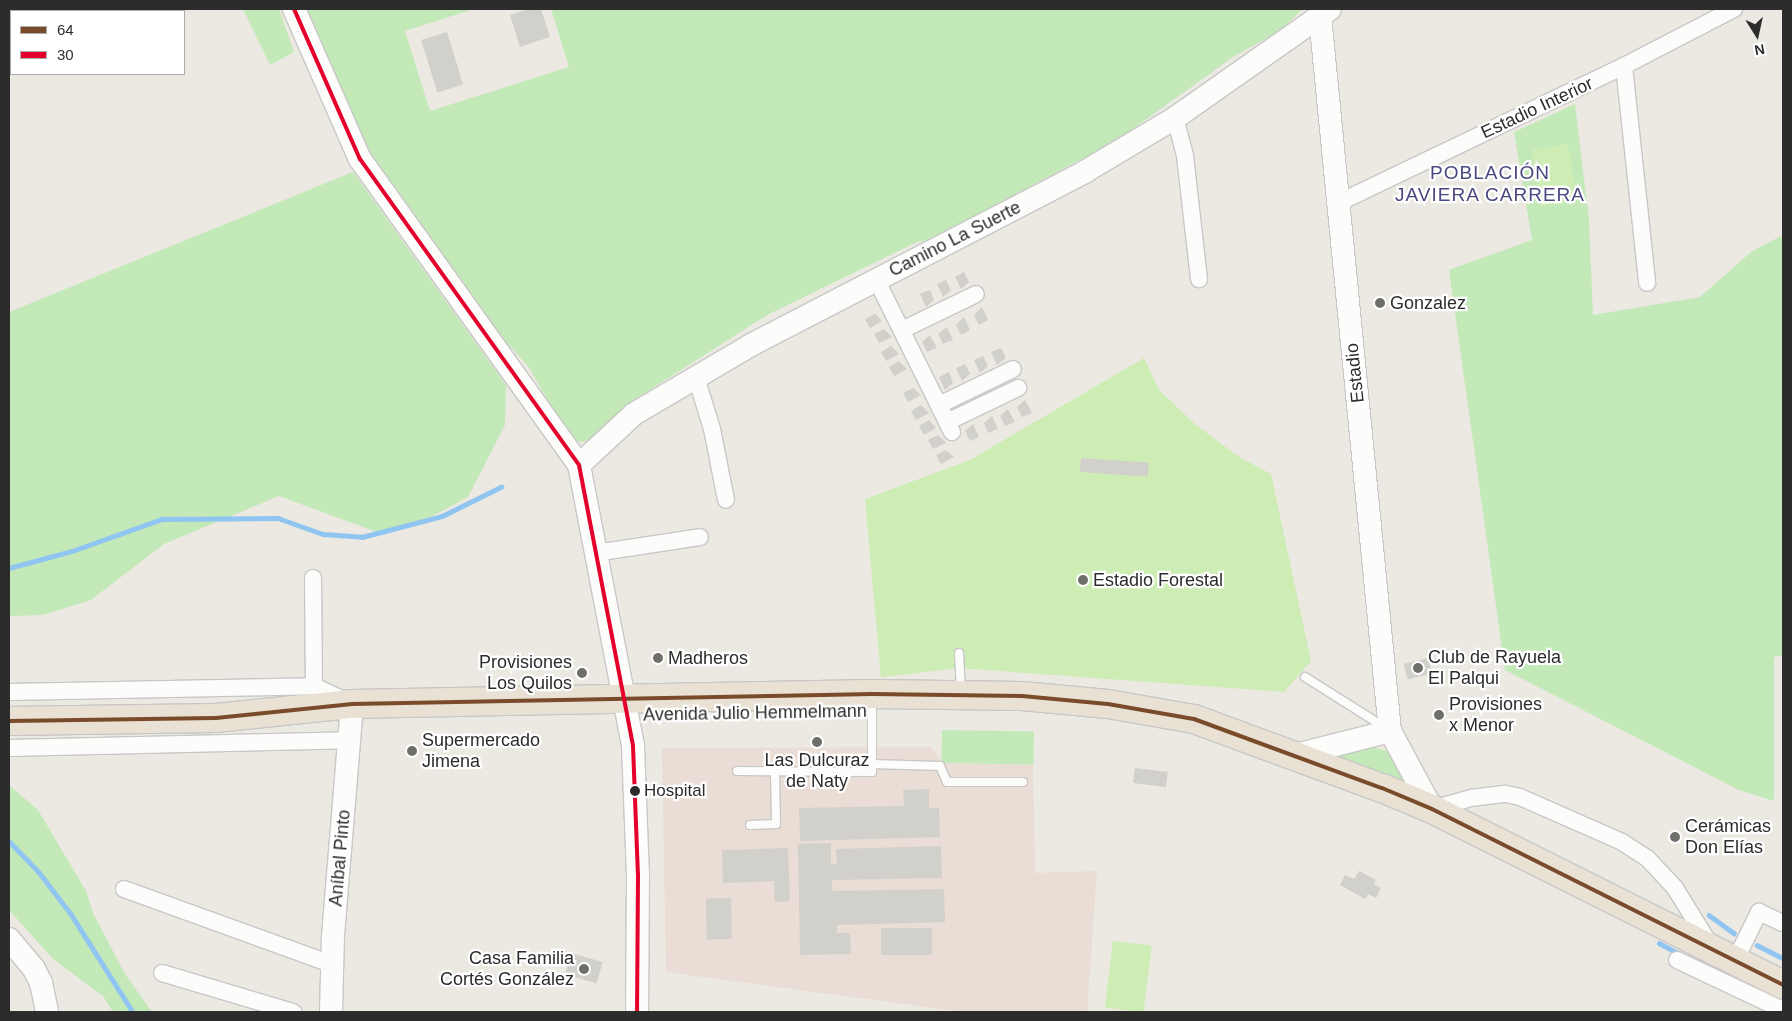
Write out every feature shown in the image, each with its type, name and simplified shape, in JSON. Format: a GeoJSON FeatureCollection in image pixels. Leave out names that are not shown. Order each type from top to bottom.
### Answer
{"type":"FeatureCollection","features":[{"type":"Feature","properties":{"kind":"highway","name":"Avenida Julio Hemmelmann"},"geometry":{"type":"LineString","coordinates":[[9,721],[216,718],[306,723],[351,722],[627,707],[872,702],[961,695],[1022,696],[1108,704],[1194,719],[1432,809],[1783,985]]}},
{"type":"Feature","properties":{"kind":"highway","name":"Avenida Julio Hemmelmann"},"geometry":{"type":"LineString","coordinates":[[872,702],[1055,716],[1262,746]]}},
{"type":"Feature","properties":{"kind":"street"},"geometry":{"type":"LineString","coordinates":[[294,9],[360,159],[389,204],[579,465],[633,746],[638,874],[636,1012]]}},
{"type":"Feature","properties":{"kind":"street","name":"Estadio Interior"},"geometry":{"type":"LineString","coordinates":[[1338,203],[1624,66],[1734,9]]}},
{"type":"Feature","properties":{"kind":"street","name":"Camino La Suerte"},"geometry":{"type":"LineString","coordinates":[[579,465],[634,414],[696,377],[876,279],[994,221],[1175,118],[1325,12]]}},
{"type":"Feature","properties":{"kind":"street","name":"Estadio"},"geometry":{"type":"LineString","coordinates":[[1325,12],[1338,203],[1390,730],[1432,809]]}},
{"type":"Feature","properties":{"kind":"street"},"geometry":{"type":"LineString","coordinates":[[1624,66],[1647,283]]}},
{"type":"Feature","properties":{"kind":"street"},"geometry":{"type":"LineString","coordinates":[[1175,118],[1185,156],[1199,279]]}},
{"type":"Feature","properties":{"kind":"street"},"geometry":{"type":"LineString","coordinates":[[876,279],[950,427],[1018,388]]}},
{"type":"Feature","properties":{"kind":"street"},"geometry":{"type":"LineString","coordinates":[[902,330],[976,294]]}},
{"type":"Feature","properties":{"kind":"street"},"geometry":{"type":"LineString","coordinates":[[939,404],[1013,369]]}},
{"type":"Feature","properties":{"kind":"street"},"geometry":{"type":"LineString","coordinates":[[696,377],[712,429],[726,500]]}},
{"type":"Feature","properties":{"kind":"street"},"geometry":{"type":"LineString","coordinates":[[596,553],[700,538]]}},
{"type":"Feature","properties":{"kind":"street"},"geometry":{"type":"LineString","coordinates":[[313,578],[314,686],[351,722]]}},
{"type":"Feature","properties":{"kind":"street"},"geometry":{"type":"LineString","coordinates":[[9,692],[314,686]]}},
{"type":"Feature","properties":{"kind":"street"},"geometry":{"type":"LineString","coordinates":[[9,748],[351,722]]}},
{"type":"Feature","properties":{"kind":"street","name":"Aníbal Pinto"},"geometry":{"type":"LineString","coordinates":[[331,1012],[331,964],[351,722]]}},
{"type":"Feature","properties":{"kind":"street"},"geometry":{"type":"LineString","coordinates":[[1292,756],[1390,730]]}},
{"type":"Feature","properties":{"kind":"street"},"geometry":{"type":"LineString","coordinates":[[1432,809],[1470,798],[1506,794],[1520,797],[1622,842],[1648,859],[1675,888],[1724,955],[1759,912],[1783,923]]}},
{"type":"Feature","properties":{"kind":"street"},"geometry":{"type":"LineString","coordinates":[[124,889],[331,964]]}},
{"type":"Feature","properties":{"kind":"street"},"geometry":{"type":"LineString","coordinates":[[9,939],[34,969],[41,983],[47,1012]]}},
{"type":"Feature","properties":{"kind":"street"},"geometry":{"type":"LineString","coordinates":[[1677,960],[1783,1010]]}},
{"type":"Feature","properties":{"kind":"street"},"geometry":{"type":"LineString","coordinates":[[162,974],[292,1012]]}},
{"type":"Feature","properties":{"kind":"lane"},"geometry":{"type":"LineString","coordinates":[[959,653],[961,695]]}},
{"type":"Feature","properties":{"kind":"lane"},"geometry":{"type":"LineString","coordinates":[[1305,678],[1390,730]]}},
{"type":"Feature","properties":{"kind":"lane"},"geometry":{"type":"LineString","coordinates":[[737,771],[872,772],[872,702]]}},
{"type":"Feature","properties":{"kind":"lane"},"geometry":{"type":"LineString","coordinates":[[872,764],[940,766],[948,782],[1023,782]]}},
{"type":"Feature","properties":{"kind":"lane"},"geometry":{"type":"LineString","coordinates":[[750,825],[776,824],[775,771]]}},
{"type":"Feature","properties":{"kind":"shaded area"},"geometry":{"type":"Polygon","coordinates":[[[931,747],[942,763],[1033,765],[1035,873],[1097,871],[1087,1012],[964,1012],[666,972],[662,748],[931,747]]]}},
{"type":"Feature","properties":{"kind":"green space"},"geometry":{"type":"Polygon","coordinates":[[[9,9],[120,9],[10,10],[9,46],[9,9]]]}},
{"type":"Feature","properties":{"kind":"green space"},"geometry":{"type":"Polygon","coordinates":[[[243,9],[279,9],[294,52],[270,65],[243,9]]]}},
{"type":"Feature","properties":{"kind":"green space"},"geometry":{"type":"Polygon","coordinates":[[[303,9],[474,9],[405,31],[430,111],[569,67],[551,9],[1303,9],[1278,32],[1233,57],[1117,140],[930,240],[917,242],[767,315],[623,407],[617,420],[584,442],[571,440],[528,366],[461,292],[367,148],[303,9]]]}},
{"type":"Feature","properties":{"kind":"green space"},"geometry":{"type":"Polygon","coordinates":[[[1575,104],[1589,220],[1593,315],[1700,297],[1751,252],[1783,235],[1783,655],[1774,657],[1774,801],[1739,790],[1505,670],[1449,270],[1532,240],[1514,132],[1575,104]]]}},
{"type":"Feature","properties":{"kind":"green space"},"geometry":{"type":"Polygon","coordinates":[[[1568,144],[1577,200],[1540,206],[1531,150],[1568,144]]]}},
{"type":"Feature","properties":{"kind":"green space"},"geometry":{"type":"Polygon","coordinates":[[[353,172],[506,385],[505,425],[468,497],[431,517],[382,534],[279,496],[164,544],[91,600],[43,615],[9,616],[9,312],[353,172]]]}},
{"type":"Feature","properties":{"kind":"green space","name":"Estadio Forestal"},"geometry":{"type":"Polygon","coordinates":[[[1144,358],[1159,390],[1196,425],[1239,457],[1271,474],[1311,661],[1284,692],[960,668],[881,677],[865,499],[970,460],[1144,358]]]}},
{"type":"Feature","properties":{"kind":"green space"},"geometry":{"type":"Polygon","coordinates":[[[942,730],[1034,732],[1033,765],[941,763],[942,730]]]}},
{"type":"Feature","properties":{"kind":"green space"},"geometry":{"type":"Polygon","coordinates":[[[1373,747],[1395,753],[1417,790],[1321,760],[1373,747]]]}},
{"type":"Feature","properties":{"kind":"green space"},"geometry":{"type":"Polygon","coordinates":[[[9,785],[38,810],[86,891],[93,913],[125,974],[152,1012],[113,1012],[103,996],[54,960],[9,910],[9,785]]]}},
{"type":"Feature","properties":{"kind":"green space"},"geometry":{"type":"Polygon","coordinates":[[[1113,941],[1152,946],[1144,1012],[1105,1008],[1113,941]]]}},
{"type":"Feature","properties":{"kind":"building"},"geometry":{"type":"Polygon","coordinates":[[[529,9],[541,9],[550,37],[520,47],[510,15],[529,9]]]}},
{"type":"Feature","properties":{"kind":"building"},"geometry":{"type":"Polygon","coordinates":[[[447,32],[463,85],[437,92],[421,40],[447,32]]]}},
{"type":"Feature","properties":{"kind":"building"},"geometry":{"type":"Polygon","coordinates":[[[964,272],[969,282],[961,289],[955,277],[964,272]]]}},
{"type":"Feature","properties":{"kind":"building"},"geometry":{"type":"Polygon","coordinates":[[[946,280],[951,290],[943,297],[937,284],[946,280]]]}},
{"type":"Feature","properties":{"kind":"building"},"geometry":{"type":"Polygon","coordinates":[[[930,290],[934,300],[926,307],[920,294],[930,290]]]}},
{"type":"Feature","properties":{"kind":"building"},"geometry":{"type":"Polygon","coordinates":[[[982,307],[988,320],[979,325],[974,315],[982,307]]]}},
{"type":"Feature","properties":{"kind":"building"},"geometry":{"type":"Polygon","coordinates":[[[875,314],[882,321],[870,328],[865,319],[875,314]]]}},
{"type":"Feature","properties":{"kind":"building"},"geometry":{"type":"Polygon","coordinates":[[[964,317],[970,330],[961,335],[956,325],[964,317]]]}},
{"type":"Feature","properties":{"kind":"building"},"geometry":{"type":"Polygon","coordinates":[[[947,327],[953,340],[943,344],[938,334],[947,327]]]}},
{"type":"Feature","properties":{"kind":"building"},"geometry":{"type":"Polygon","coordinates":[[[884,329],[892,337],[879,343],[874,334],[884,329]]]}},
{"type":"Feature","properties":{"kind":"building"},"geometry":{"type":"Polygon","coordinates":[[[930,335],[937,348],[927,352],[922,342],[930,335]]]}},
{"type":"Feature","properties":{"kind":"building"},"geometry":{"type":"Polygon","coordinates":[[[891,346],[899,354],[886,361],[881,352],[891,346]]]}},
{"type":"Feature","properties":{"kind":"building"},"geometry":{"type":"Polygon","coordinates":[[[1001,348],[1006,358],[997,365],[991,352],[1001,348]]]}},
{"type":"Feature","properties":{"kind":"building"},"geometry":{"type":"Polygon","coordinates":[[[983,356],[988,366],[980,373],[974,360],[983,356]]]}},
{"type":"Feature","properties":{"kind":"building"},"geometry":{"type":"Polygon","coordinates":[[[899,361],[907,369],[894,376],[889,367],[899,361]]]}},
{"type":"Feature","properties":{"kind":"building"},"geometry":{"type":"Polygon","coordinates":[[[965,364],[970,374],[962,381],[956,368],[965,364]]]}},
{"type":"Feature","properties":{"kind":"building"},"geometry":{"type":"Polygon","coordinates":[[[949,372],[953,383],[945,390],[939,377],[949,372]]]}},
{"type":"Feature","properties":{"kind":"building"},"geometry":{"type":"Polygon","coordinates":[[[913,388],[921,395],[908,402],[903,393],[913,388]]]}},
{"type":"Feature","properties":{"kind":"building"},"geometry":{"type":"Polygon","coordinates":[[[1025,400],[1032,413],[1022,417],[1017,407],[1025,400]]]}},
{"type":"Feature","properties":{"kind":"building"},"geometry":{"type":"Polygon","coordinates":[[[921,405],[929,413],[916,420],[911,411],[921,405]]]}},
{"type":"Feature","properties":{"kind":"building"},"geometry":{"type":"Polygon","coordinates":[[[1008,409],[1015,422],[1005,426],[1000,416],[1008,409]]]}},
{"type":"Feature","properties":{"kind":"building"},"geometry":{"type":"Polygon","coordinates":[[[992,416],[998,429],[988,433],[984,423],[992,416]]]}},
{"type":"Feature","properties":{"kind":"building"},"geometry":{"type":"Polygon","coordinates":[[[929,420],[936,428],[924,435],[919,426],[929,420]]]}},
{"type":"Feature","properties":{"kind":"building"},"geometry":{"type":"Polygon","coordinates":[[[973,424],[979,437],[970,441],[965,431],[973,424]]]}},
{"type":"Feature","properties":{"kind":"building"},"geometry":{"type":"Polygon","coordinates":[[[938,435],[946,443],[933,449],[928,440],[938,435]]]}},
{"type":"Feature","properties":{"kind":"building"},"geometry":{"type":"Polygon","coordinates":[[[946,450],[954,457],[941,464],[936,455],[946,450]]]}},
{"type":"Feature","properties":{"kind":"building"},"geometry":{"type":"Polygon","coordinates":[[[1081,458],[1149,463],[1148,477],[1080,472],[1081,458]]]}},
{"type":"Feature","properties":{"kind":"building","name":"Club de Rayuela El Palqui"},"geometry":{"type":"Polygon","coordinates":[[[1428,658],[1432,674],[1408,680],[1404,664],[1428,658]]]}},
{"type":"Feature","properties":{"kind":"building"},"geometry":{"type":"Polygon","coordinates":[[[1135,768],[1168,772],[1166,787],[1133,783],[1135,768]]]}},
{"type":"Feature","properties":{"kind":"building"},"geometry":{"type":"Polygon","coordinates":[[[929,789],[929,808],[939,808],[940,837],[800,841],[799,808],[904,806],[903,790],[929,789]]]}},
{"type":"Feature","properties":{"kind":"building"},"geometry":{"type":"Polygon","coordinates":[[[831,843],[831,864],[837,864],[836,849],[941,846],[942,878],[832,880],[832,891],[944,889],[945,922],[837,925],[837,933],[850,933],[851,954],[800,955],[798,844],[831,843]]]}},
{"type":"Feature","properties":{"kind":"building"},"geometry":{"type":"Polygon","coordinates":[[[788,848],[790,901],[775,902],[774,881],[723,883],[722,850],[788,848]]]}},
{"type":"Feature","properties":{"kind":"building"},"geometry":{"type":"Polygon","coordinates":[[[1359,871],[1376,880],[1374,884],[1381,888],[1376,898],[1368,894],[1365,899],[1340,885],[1345,875],[1354,879],[1359,871]]]}},
{"type":"Feature","properties":{"kind":"building"},"geometry":{"type":"Polygon","coordinates":[[[706,898],[731,898],[732,939],[707,939],[706,898]]]}},
{"type":"Feature","properties":{"kind":"building"},"geometry":{"type":"Polygon","coordinates":[[[881,928],[932,928],[932,955],[881,955],[881,928]]]}},
{"type":"Feature","properties":{"kind":"building","name":"Casa Familia Cortés González"},"geometry":{"type":"Polygon","coordinates":[[[571,953],[603,962],[597,983],[565,974],[571,953]]]}},
{"type":"Feature","properties":{"kind":"waterway"},"geometry":{"type":"LineString","coordinates":[[9,568],[72,551],[162,519],[278,518],[323,534],[362,537],[442,516],[501,487]]}},
{"type":"Feature","properties":{"kind":"waterway"},"geometry":{"type":"LineString","coordinates":[[9,841],[39,872],[71,914],[133,1012]]}},
{"type":"Feature","properties":{"kind":"waterway"},"geometry":{"type":"LineString","coordinates":[[1709,915],[1734,933]]}},
{"type":"Feature","properties":{"kind":"waterway"},"geometry":{"type":"LineString","coordinates":[[1659,943],[1682,955]]}},
{"type":"Feature","properties":{"kind":"waterway"},"geometry":{"type":"LineString","coordinates":[[1757,945],[1783,958]]}},
{"type":"Feature","properties":{"kind":"transit line","name":"30"},"geometry":{"type":"LineString","coordinates":[[294,9],[360,159],[579,465],[633,746],[638,874],[637,1012]]}},
{"type":"Feature","properties":{"kind":"transit line","name":"64"},"geometry":{"type":"LineString","coordinates":[[9,721],[216,718],[352,704],[872,694],[1022,696],[1108,704],[1194,719],[1382,788],[1432,809],[1783,985]]}},
{"type":"Feature","properties":{"kind":"place","name":"Gonzalez"},"geometry":{"type":"Point","coordinates":[1380,303]}},
{"type":"Feature","properties":{"kind":"place","name":"Estadio Forestal"},"geometry":{"type":"Point","coordinates":[1083,580]}},
{"type":"Feature","properties":{"kind":"place","name":"Madheros"},"geometry":{"type":"Point","coordinates":[658,658]}},
{"type":"Feature","properties":{"kind":"place","name":"Club de Rayuela El Palqui"},"geometry":{"type":"Point","coordinates":[1418,668]}},
{"type":"Feature","properties":{"kind":"place","name":"Provisiones Los Quilos"},"geometry":{"type":"Point","coordinates":[582,673]}},
{"type":"Feature","properties":{"kind":"place","name":"Provisiones x Menor"},"geometry":{"type":"Point","coordinates":[1439,715]}},
{"type":"Feature","properties":{"kind":"place","name":"Las Dulcuraz de Naty"},"geometry":{"type":"Point","coordinates":[817,742]}},
{"type":"Feature","properties":{"kind":"place","name":"Supermercado Jimena"},"geometry":{"type":"Point","coordinates":[412,751]}},
{"type":"Feature","properties":{"kind":"place","name":"Hospital"},"geometry":{"type":"Point","coordinates":[635,791]}},
{"type":"Feature","properties":{"kind":"place","name":"Cerámicas Don Elías"},"geometry":{"type":"Point","coordinates":[1675,837]}},
{"type":"Feature","properties":{"kind":"place","name":"Casa Familia Cortés González"},"geometry":{"type":"Point","coordinates":[584,969]}},
{"type":"Feature","properties":{"kind":"district","name":"POBLACIÓN JAVIERA CARRERA"},"geometry":{"type":"Point","coordinates":[1490,184]}}]}
